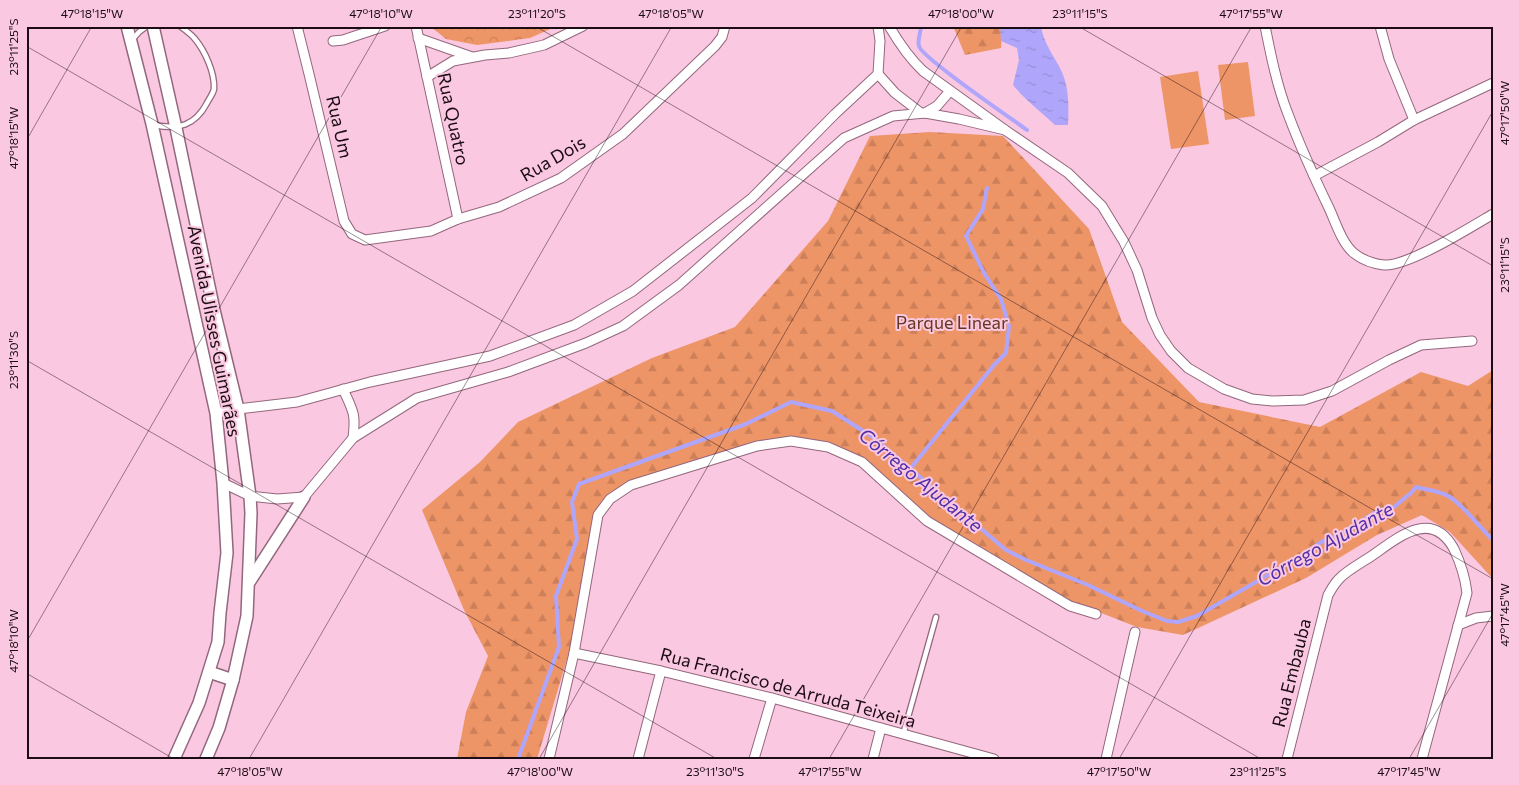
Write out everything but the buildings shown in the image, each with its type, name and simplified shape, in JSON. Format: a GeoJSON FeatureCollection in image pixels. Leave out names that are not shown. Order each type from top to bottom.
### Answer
{"type":"FeatureCollection","features":[{"type":"Feature","properties":{"kind":"street","name":"Avenida Ulisses Guimarães"},"geometry":{"type":"LineString","coordinates":[[127,26],[152,124],[216,413],[223,483],[227,553],[218,642],[198,703],[174,759]]}},
{"type":"Feature","properties":{"kind":"street","name":"Avenida Ulisses Guimarães"},"geometry":{"type":"LineString","coordinates":[[153,26],[214,310],[238,409],[250,496],[247,616],[233,680],[219,728],[206,759]]}},
{"type":"Feature","properties":{"kind":"street","name":"Rua Um"},"geometry":{"type":"LineString","coordinates":[[296,26],[310,74],[344,221],[352,234]]}},
{"type":"Feature","properties":{"kind":"street"},"geometry":{"type":"LineString","coordinates":[[333,41],[343,40],[385,26]]}},
{"type":"Feature","properties":{"kind":"street","name":"Rua Quatro"},"geometry":{"type":"LineString","coordinates":[[416,26],[458,219]]}},
{"type":"Feature","properties":{"kind":"street"},"geometry":{"type":"LineString","coordinates":[[427,77],[453,61],[509,53],[544,44],[584,26]]}},
{"type":"Feature","properties":{"kind":"street","name":"Rua Dois"},"geometry":{"type":"LineString","coordinates":[[352,234],[365,240],[430,231],[458,219],[499,206],[561,178],[623,134],[715,46],[722,37],[726,26]]}},
{"type":"Feature","properties":{"kind":"street"},"geometry":{"type":"LineString","coordinates":[[216,413],[297,402],[343,389],[490,356],[574,325],[633,291],[752,198],[835,114],[878,74],[880,41],[878,26]]}},
{"type":"Feature","properties":{"kind":"street"},"geometry":{"type":"LineString","coordinates":[[889,26],[901,46],[923,71],[1068,173],[1102,206],[1124,242],[1137,270],[1152,318],[1171,352],[1188,368],[1224,389],[1252,399],[1273,401],[1304,400],[1332,391],[1421,345],[1472,341]]}},
{"type":"Feature","properties":{"kind":"street"},"geometry":{"type":"LineString","coordinates":[[1265,26],[1272,63],[1287,113],[1340,232],[1348,246],[1356,254],[1372,262],[1386,265],[1398,263],[1446,240],[1493,214]]}},
{"type":"Feature","properties":{"kind":"street"},"geometry":{"type":"LineString","coordinates":[[1380,26],[1389,59],[1414,120]]}},
{"type":"Feature","properties":{"kind":"street"},"geometry":{"type":"LineString","coordinates":[[418,38],[474,58]]}},
{"type":"Feature","properties":{"kind":"street"},"geometry":{"type":"LineString","coordinates":[[878,74],[895,93],[923,113]]}},
{"type":"Feature","properties":{"kind":"street"},"geometry":{"type":"LineString","coordinates":[[1314,176],[1378,142],[1414,120],[1493,83]]}},
{"type":"Feature","properties":{"kind":"street"},"geometry":{"type":"LineString","coordinates":[[923,113],[937,106],[950,91]]}},
{"type":"Feature","properties":{"kind":"street"},"geometry":{"type":"LineString","coordinates":[[249,583],[304,497],[353,438],[417,398],[508,372],[586,343],[623,326],[679,285],[844,138],[893,116],[923,113],[1005,130]]}},
{"type":"Feature","properties":{"kind":"street"},"geometry":{"type":"LineString","coordinates":[[343,389],[354,412],[353,438]]}},
{"type":"Feature","properties":{"kind":"street"},"geometry":{"type":"LineString","coordinates":[[549,759],[574,652],[598,515],[610,499],[631,484],[757,446],[791,441],[828,447],[862,462],[927,520],[1070,606],[1096,614]]}},
{"type":"Feature","properties":{"kind":"street"},"geometry":{"type":"LineString","coordinates":[[223,483],[250,496],[277,499],[304,497]]}},
{"type":"Feature","properties":{"kind":"street","name":"Rua Embauba"},"geometry":{"type":"LineString","coordinates":[[1287,759],[1328,595],[1339,579],[1394,540],[1410,532],[1421,529],[1434,529],[1440,532],[1450,543],[1462,564],[1466,578],[1467,593],[1458,625]]}},
{"type":"Feature","properties":{"kind":"street"},"geometry":{"type":"LineString","coordinates":[[1422,759],[1458,625],[1476,618],[1493,616]]}},
{"type":"Feature","properties":{"kind":"street"},"geometry":{"type":"LineString","coordinates":[[1106,759],[1135,632]]}},
{"type":"Feature","properties":{"kind":"street","name":"Rua Francisco de Arruda Teixeira"},"geometry":{"type":"LineString","coordinates":[[574,652],[661,670],[772,698],[992,758]]}},
{"type":"Feature","properties":{"kind":"street"},"geometry":{"type":"LineString","coordinates":[[638,759],[661,670]]}},
{"type":"Feature","properties":{"kind":"street"},"geometry":{"type":"LineString","coordinates":[[209,672],[233,680]]}},
{"type":"Feature","properties":{"kind":"street"},"geometry":{"type":"LineString","coordinates":[[754,759],[772,698]]}},
{"type":"Feature","properties":{"kind":"street"},"geometry":{"type":"LineString","coordinates":[[873,759],[881,728]]}},
{"type":"Feature","properties":{"kind":"lane"},"geometry":{"type":"LineString","coordinates":[[130,42],[148,26]]}},
{"type":"Feature","properties":{"kind":"lane"},"geometry":{"type":"LineString","coordinates":[[152,124],[176,128],[187,125],[202,112],[214,91],[212,70],[205,55],[194,37],[180,26]]}},
{"type":"Feature","properties":{"kind":"lane"},"geometry":{"type":"LineString","coordinates":[[903,735],[936,617]]}},
{"type":"Feature","properties":{"kind":"green space"},"geometry":{"type":"Polygon","coordinates":[[[430,26],[557,26],[530,38],[477,45],[446,39],[430,26]]]}},
{"type":"Feature","properties":{"kind":"green space"},"geometry":{"type":"Polygon","coordinates":[[[953,26],[1002,26],[1001,48],[965,55],[953,26]]]}},
{"type":"Feature","properties":{"kind":"green space"},"geometry":{"type":"Polygon","coordinates":[[[1248,62],[1255,116],[1225,120],[1218,65],[1248,62]]]}},
{"type":"Feature","properties":{"kind":"green space"},"geometry":{"type":"Polygon","coordinates":[[[1198,71],[1209,144],[1171,149],[1160,77],[1198,71]]]}},
{"type":"Feature","properties":{"kind":"green space","name":"Parque Linear"},"geometry":{"type":"Polygon","coordinates":[[[930,132],[1003,136],[1089,229],[1122,322],[1199,402],[1320,427],[1421,372],[1468,386],[1493,370],[1493,579],[1450,532],[1422,515],[1377,535],[1306,578],[1183,635],[1137,627],[1073,602],[929,517],[865,458],[831,443],[794,438],[631,481],[598,512],[571,646],[537,759],[457,759],[466,712],[488,656],[464,610],[422,510],[480,462],[518,422],[652,358],[735,327],[828,221],[870,136],[930,132]]]}},
{"type":"Feature","properties":{"kind":"water"},"geometry":{"type":"Polygon","coordinates":[[[1000,26],[1041,26],[1046,43],[1066,83],[1068,125],[1055,125],[1013,85],[1019,60],[1017,48],[1001,41],[1000,26]]]}},
{"type":"Feature","properties":{"kind":"waterway"},"geometry":{"type":"LineString","coordinates":[[921,26],[919,46],[924,52],[950,75],[1027,130]]}},
{"type":"Feature","properties":{"kind":"waterway"},"geometry":{"type":"LineString","coordinates":[[910,469],[994,365],[1006,353],[1009,326],[1001,299],[984,273],[966,236],[983,209],[987,188]]}},
{"type":"Feature","properties":{"kind":"waterway","name":"Córrego Ajudante"},"geometry":{"type":"LineString","coordinates":[[518,759],[559,647],[556,596],[577,539],[572,502],[579,484],[746,424],[791,402],[832,411],[874,438],[1006,550],[1167,621],[1178,622],[1197,616],[1301,556],[1323,541],[1344,532],[1374,513],[1394,507],[1416,487],[1450,497],[1493,540]]}}]}
